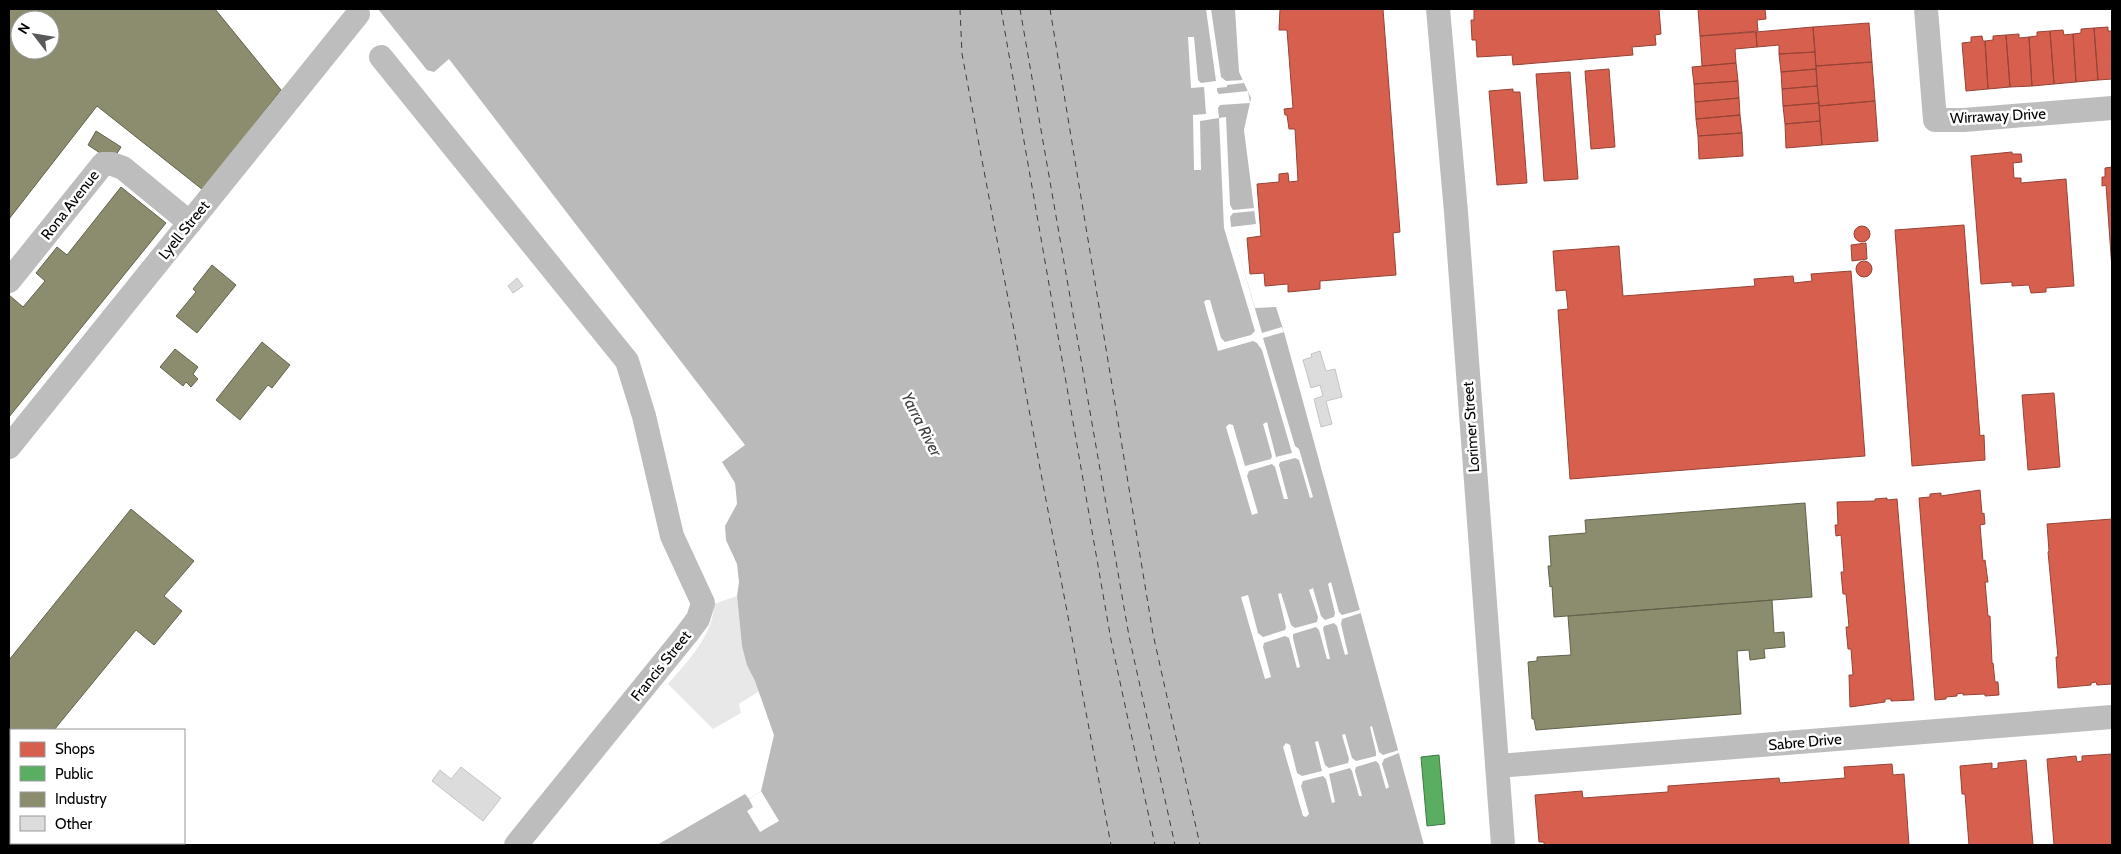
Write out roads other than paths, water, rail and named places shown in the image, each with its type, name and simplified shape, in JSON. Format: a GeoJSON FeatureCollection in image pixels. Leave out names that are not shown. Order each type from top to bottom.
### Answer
{"type":"FeatureCollection","features":[{"type":"Feature","properties":{"kind":"street","name":"Lorimer Street"},"geometry":{"type":"LineString","coordinates":[[1438,9],[1456,212],[1503,845]]}},
{"type":"Feature","properties":{"kind":"street","name":"Wirraway Drive"},"geometry":{"type":"LineString","coordinates":[[1926,9],[1935,120],[1964,120],[2112,108]]}},
{"type":"Feature","properties":{"kind":"street","name":"Lyell Street"},"geometry":{"type":"LineString","coordinates":[[9,447],[358,14]]}},
{"type":"Feature","properties":{"kind":"street","name":"Francis Street"},"geometry":{"type":"LineString","coordinates":[[381,58],[627,361],[644,416],[672,536],[703,603],[703,609],[698,619],[686,636],[516,845]]}},
{"type":"Feature","properties":{"kind":"street","name":"Rona Avenue"},"geometry":{"type":"LineString","coordinates":[[9,281],[103,164],[112,164],[123,168],[190,222]]}},
{"type":"Feature","properties":{"kind":"street","name":"Sabre Drive"},"geometry":{"type":"LineString","coordinates":[[1497,766],[2112,717]]}},
{"type":"Feature","properties":{"kind":"water","name":"Yarra River"},"geometry":{"type":"Polygon","coordinates":[[[378,9],[1235,9],[1239,72],[1251,98],[1244,130],[1256,224],[1231,227],[1255,308],[1276,307],[1284,332],[1424,845],[657,845],[745,794],[749,799],[761,791],[774,735],[755,681],[747,665],[742,646],[737,596],[739,582],[737,564],[726,540],[725,526],[737,504],[735,483],[722,462],[745,445],[449,59],[434,72],[427,70],[378,9]]]}}]}
